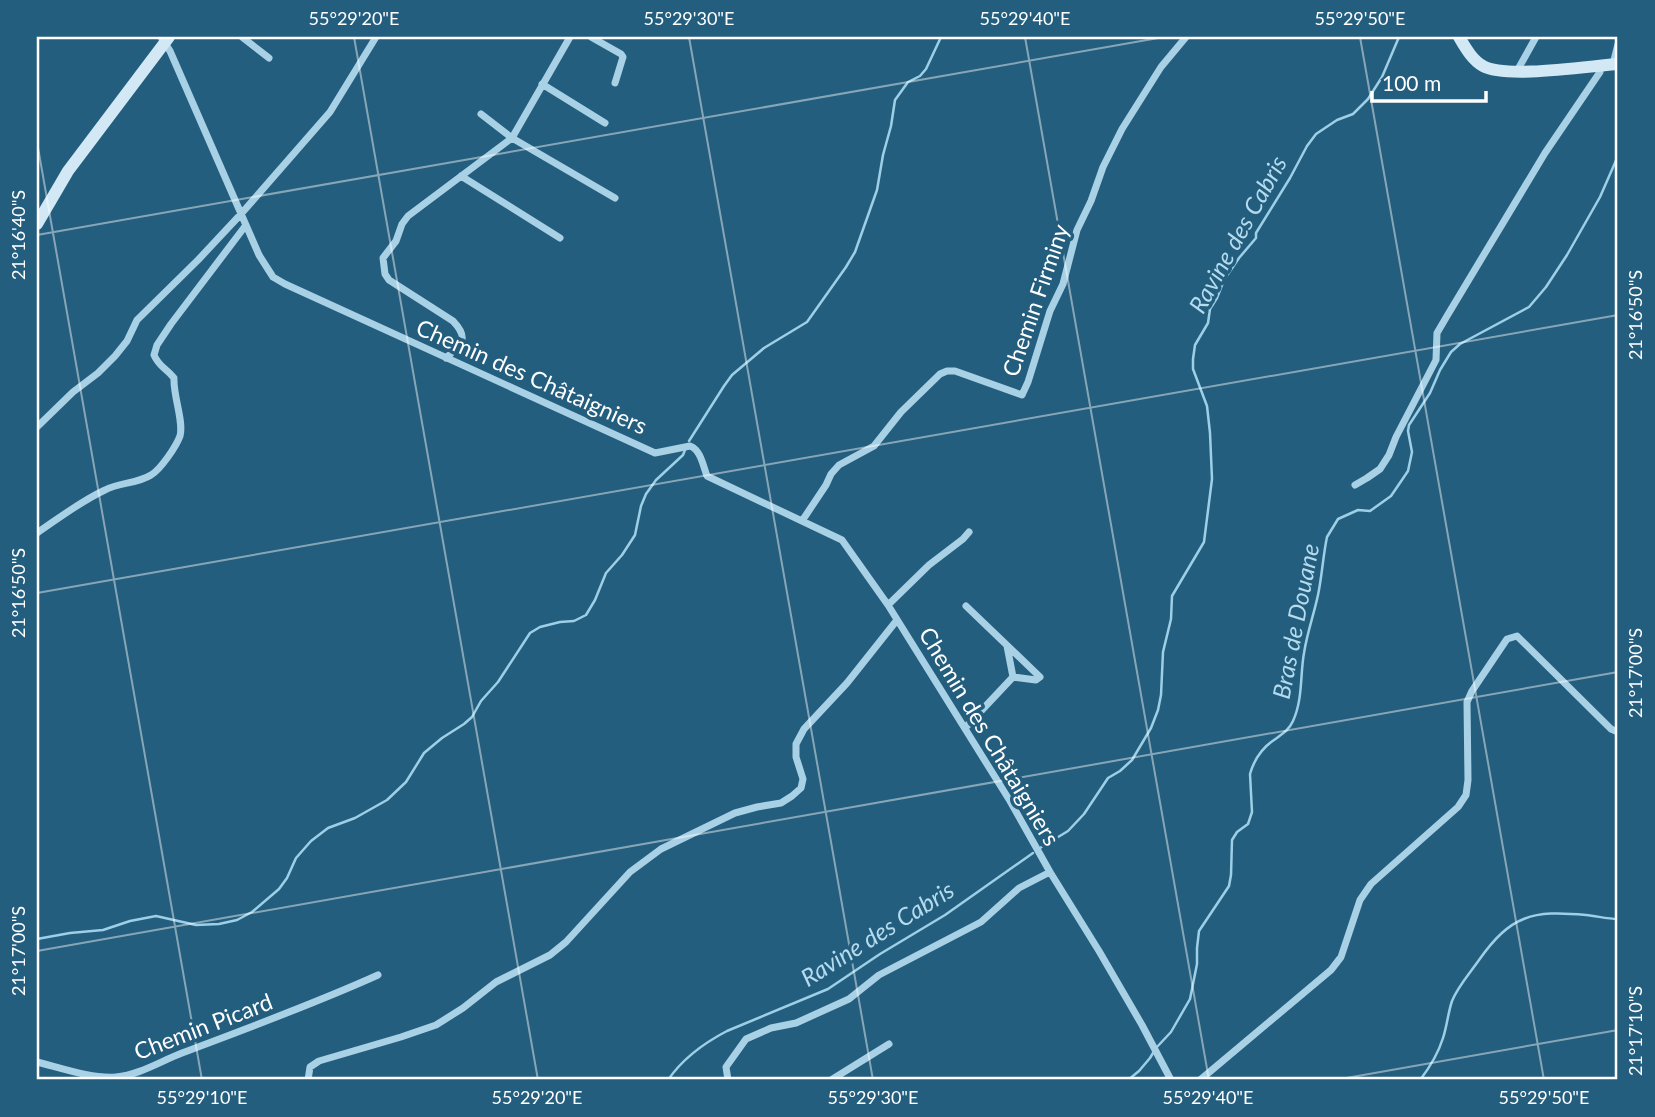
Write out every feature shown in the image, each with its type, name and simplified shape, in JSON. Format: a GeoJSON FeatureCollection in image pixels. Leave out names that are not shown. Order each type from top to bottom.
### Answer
{"type":"FeatureCollection","features":[{"type":"Feature","properties":{"kind":"main road"},"geometry":{"type":"LineString","coordinates":[[1459,37],[1472,57],[1493,70],[1610,65]]}},
{"type":"Feature","properties":{"kind":"main road"},"geometry":{"type":"LineString","coordinates":[[37,224],[68,171],[165,39]]}},
{"type":"Feature","properties":{"kind":"street"},"geometry":{"type":"LineString","coordinates":[[242,37],[268,58]]}},
{"type":"Feature","properties":{"kind":"street"},"geometry":{"type":"LineString","coordinates":[[37,428],[115,356],[127,341],[137,320],[241,214],[330,112],[376,37]]}},
{"type":"Feature","properties":{"kind":"street"},"geometry":{"type":"LineString","coordinates":[[446,358],[461,344],[463,336],[460,328],[389,280],[385,274],[383,258],[396,241],[408,216],[512,138],[570,37]]}},
{"type":"Feature","properties":{"kind":"street"},"geometry":{"type":"LineString","coordinates":[[591,37],[621,54],[623,61],[615,83]]}},
{"type":"Feature","properties":{"kind":"street","name":"Chemin Firminy"},"geometry":{"type":"LineString","coordinates":[[802,521],[831,474],[839,466],[874,446],[901,412],[940,374],[955,371],[1022,395],[1050,311],[1063,284],[1077,230],[1103,167],[1122,129],[1161,67],[1186,37]]}},
{"type":"Feature","properties":{"kind":"street"},"geometry":{"type":"LineString","coordinates":[[1517,71],[1536,37]]}},
{"type":"Feature","properties":{"kind":"street","name":"Chemin des Châtaigniers"},"geometry":{"type":"LineString","coordinates":[[165,39],[265,267],[273,277],[655,453],[690,446],[695,448],[707,476],[842,540],[888,605],[966,727],[1142,1025],[1171,1080]]}},
{"type":"Feature","properties":{"kind":"street"},"geometry":{"type":"LineString","coordinates":[[1356,485],[1380,468],[1389,455],[1436,360],[1437,333],[1531,175],[1600,72],[1610,65],[1618,44]]}},
{"type":"Feature","properties":{"kind":"street"},"geometry":{"type":"LineString","coordinates":[[542,84],[605,123]]}},
{"type":"Feature","properties":{"kind":"street"},"geometry":{"type":"LineString","coordinates":[[481,114],[512,138],[615,198]]}},
{"type":"Feature","properties":{"kind":"street"},"geometry":{"type":"LineString","coordinates":[[461,176],[560,238]]}},
{"type":"Feature","properties":{"kind":"street"},"geometry":{"type":"LineString","coordinates":[[37,532],[106,489],[139,481],[154,474],[165,461],[180,435],[181,421],[174,378],[168,369],[158,364],[153,355],[171,324],[246,225]]}},
{"type":"Feature","properties":{"kind":"street"},"geometry":{"type":"LineString","coordinates":[[888,605],[969,532]]}},
{"type":"Feature","properties":{"kind":"street"},"geometry":{"type":"LineString","coordinates":[[966,606],[1040,677],[1036,680],[1013,677]]}},
{"type":"Feature","properties":{"kind":"street"},"geometry":{"type":"LineString","coordinates":[[308,1080],[310,1067],[318,1061],[436,1024],[463,1008],[496,982],[551,955],[630,872],[661,849],[735,813],[780,803],[793,796],[801,788],[803,779],[796,757],[796,744],[804,729],[847,683],[897,620]]}},
{"type":"Feature","properties":{"kind":"street"},"geometry":{"type":"LineString","coordinates":[[1200,1080],[1331,970],[1340,957],[1360,900],[1371,884],[1458,807],[1466,795],[1468,779],[1467,702],[1507,639],[1517,636],[1611,729],[1618,732]]}},
{"type":"Feature","properties":{"kind":"street"},"geometry":{"type":"LineString","coordinates":[[1007,645],[1013,677]]}},
{"type":"Feature","properties":{"kind":"street"},"geometry":{"type":"LineString","coordinates":[[966,727],[1013,677]]}},
{"type":"Feature","properties":{"kind":"street"},"geometry":{"type":"LineString","coordinates":[[729,1080],[726,1067],[746,1039],[771,1028],[796,1023],[849,999],[879,975],[982,922],[1019,888],[1050,872]]}},
{"type":"Feature","properties":{"kind":"street","name":"Chemin Picard"},"geometry":{"type":"LineString","coordinates":[[37,1062],[100,1077],[129,1075],[327,999],[377,975]]}},
{"type":"Feature","properties":{"kind":"street"},"geometry":{"type":"LineString","coordinates":[[831,1080],[889,1044]]}},
{"type":"Feature","properties":{"kind":"waterway"},"geometry":{"type":"LineString","coordinates":[[689,441],[732,375],[764,348],[807,322],[846,267],[855,252],[877,190],[895,100],[908,82],[920,76],[926,69],[941,37]]}},
{"type":"Feature","properties":{"kind":"waterway","name":"Ravine des Cabris"},"geometry":{"type":"LineString","coordinates":[[1040,848],[1068,831],[1084,814],[1108,778],[1132,760],[1158,710],[1163,652],[1171,619],[1172,596],[1204,542],[1212,479],[1210,433],[1207,406],[1193,369],[1193,359],[1195,345],[1208,323],[1210,309],[1224,280],[1256,238],[1256,233],[1307,146],[1316,134],[1337,120],[1353,114],[1368,99],[1382,77],[1399,37]]}},
{"type":"Feature","properties":{"kind":"waterway","name":"Bras de Douane"},"geometry":{"type":"LineString","coordinates":[[1128,1080],[1139,1071],[1171,1032],[1190,999],[1197,964],[1199,931],[1229,886],[1232,840],[1237,832],[1248,824],[1252,812],[1250,774],[1262,751],[1289,727],[1296,713],[1305,646],[1318,595],[1327,537],[1338,519],[1358,510],[1370,511],[1391,496],[1408,471],[1412,452],[1409,425],[1430,393],[1451,352],[1460,344],[1529,307],[1567,255],[1600,197],[1618,156]]}},
{"type":"Feature","properties":{"kind":"waterway"},"geometry":{"type":"LineString","coordinates":[[37,939],[103,930],[156,916],[196,925],[237,920],[252,912],[279,889],[296,858],[311,841],[328,828],[355,818],[387,800],[406,782],[424,753],[472,717],[530,633],[540,627],[574,621],[586,615],[606,573],[635,535],[646,494],[685,450]]}},
{"type":"Feature","properties":{"kind":"waterway","name":"Ravine des Cabris"},"geometry":{"type":"LineString","coordinates":[[668,1080],[687,1058],[710,1041],[727,1031],[828,989],[945,915],[1033,853]]}},
{"type":"Feature","properties":{"kind":"waterway"},"geometry":{"type":"LineString","coordinates":[[1420,1080],[1439,1049],[1457,990],[1502,933],[1524,919],[1537,915],[1567,914],[1618,919]]}}]}
